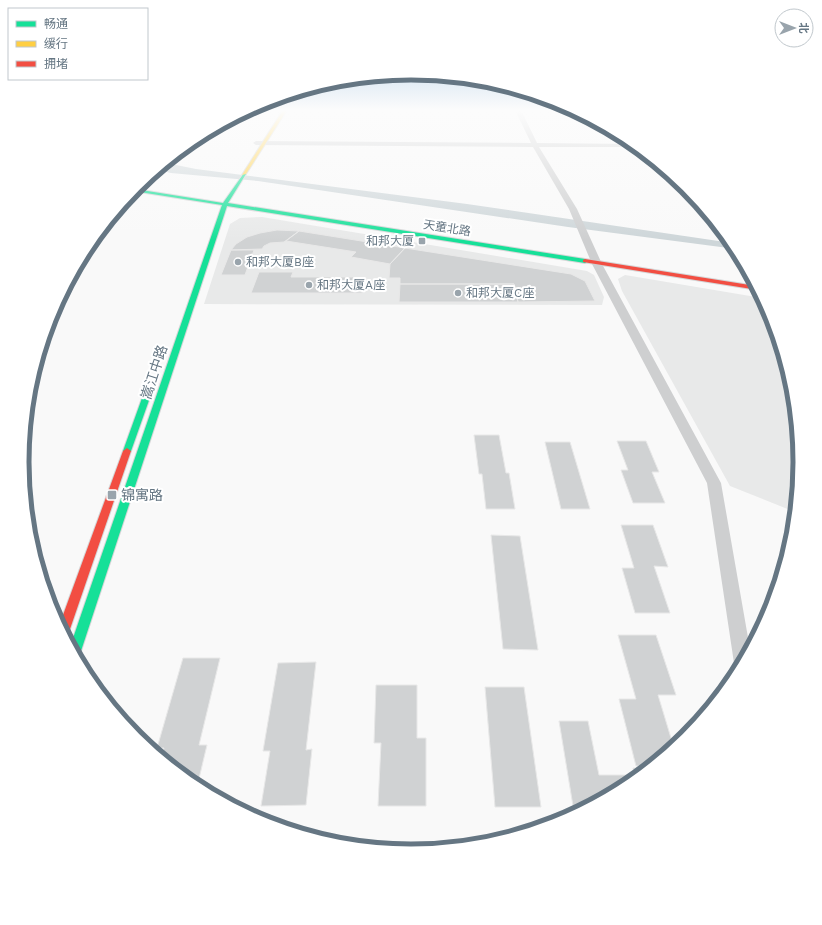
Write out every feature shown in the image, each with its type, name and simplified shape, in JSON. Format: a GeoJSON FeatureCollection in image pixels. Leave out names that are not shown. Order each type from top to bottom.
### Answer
{"type":"FeatureCollection","features":[{"type":"Feature","properties":{"kind":"main road","name":"嵩江中路"},"geometry":{"type":"LineString","coordinates":[[76,646],[220,202],[228,183],[241,164],[251,153]]}},
{"type":"Feature","properties":{"kind":"main road","name":"嵩江中路"},"geometry":{"type":"LineString","coordinates":[[220,202],[253,153]]}},
{"type":"Feature","properties":{"kind":"main road"},"geometry":{"type":"LineString","coordinates":[[147,187],[220,202]]}},
{"type":"Feature","properties":{"kind":"main road","name":"天童北路"},"geometry":{"type":"LineString","coordinates":[[142,191],[596,261],[750,287]]}},
{"type":"Feature","properties":{"kind":"main road"},"geometry":{"type":"LineString","coordinates":[[596,261],[611,261],[747,282]]}},
{"type":"Feature","properties":{"kind":"main road","name":"嵩江中路"},"geometry":{"type":"LineString","coordinates":[[65,625],[152,381]]}},
{"type":"Feature","properties":{"kind":"street"},"geometry":{"type":"LineString","coordinates":[[540,153],[573,210],[596,261],[714,483],[742,655]]}},
{"type":"Feature","properties":{"kind":"shaded area"},"geometry":{"type":"Polygon","coordinates":[[[172,164],[196,169],[467,204],[723,242],[727,248],[568,227],[258,181],[163,171],[172,164]]]}},
{"type":"Feature","properties":{"kind":"shaded area"},"geometry":{"type":"Polygon","coordinates":[[[262,217],[587,271],[594,275],[604,297],[602,305],[204,304],[230,224],[240,218],[262,217]]]}},
{"type":"Feature","properties":{"kind":"shaded area"},"geometry":{"type":"Polygon","coordinates":[[[625,275],[755,297],[773,340],[786,388],[790,413],[793,462],[790,510],[730,486],[622,291],[618,279],[625,275]]]}},
{"type":"Feature","properties":{"kind":"building"},"geometry":{"type":"Polygon","coordinates":[[[277,230],[299,231],[284,242],[270,243],[262,249],[231,250],[236,244],[247,237],[277,230]]]}},
{"type":"Feature","properties":{"kind":"building"},"geometry":{"type":"Polygon","coordinates":[[[299,231],[405,248],[390,264],[351,257],[356,252],[286,241],[299,231]]]}},
{"type":"Feature","properties":{"kind":"building"},"geometry":{"type":"Polygon","coordinates":[[[405,248],[571,274],[585,281],[595,301],[518,302],[514,284],[400,284],[400,278],[389,278],[390,264],[405,248]]]}},
{"type":"Feature","properties":{"kind":"building","name":"和邦大厦B座"},"geometry":{"type":"Polygon","coordinates":[[[231,250],[254,250],[245,275],[221,275],[231,250]]]}},
{"type":"Feature","properties":{"kind":"building","name":"和邦大厦A座"},"geometry":{"type":"Polygon","coordinates":[[[259,272],[293,272],[291,277],[364,277],[362,293],[251,293],[259,272]]]}},
{"type":"Feature","properties":{"kind":"building","name":"和邦大厦C座"},"geometry":{"type":"Polygon","coordinates":[[[400,284],[514,284],[518,302],[399,302],[400,284]]]}},
{"type":"Feature","properties":{"kind":"building"},"geometry":{"type":"Polygon","coordinates":[[[474,435],[499,435],[506,473],[509,473],[515,509],[486,509],[482,474],[479,474],[474,435]]]}},
{"type":"Feature","properties":{"kind":"building"},"geometry":{"type":"Polygon","coordinates":[[[617,441],[646,441],[659,472],[652,472],[665,503],[633,503],[621,470],[628,470],[617,441]]]}},
{"type":"Feature","properties":{"kind":"building"},"geometry":{"type":"Polygon","coordinates":[[[545,442],[570,442],[590,509],[561,509],[545,442]]]}},
{"type":"Feature","properties":{"kind":"building"},"geometry":{"type":"Polygon","coordinates":[[[621,525],[653,525],[668,567],[654,566],[670,613],[635,613],[622,568],[634,568],[621,525]]]}},
{"type":"Feature","properties":{"kind":"building"},"geometry":{"type":"Polygon","coordinates":[[[491,535],[520,536],[538,650],[503,649],[491,535]]]}},
{"type":"Feature","properties":{"kind":"building"},"geometry":{"type":"Polygon","coordinates":[[[618,635],[656,635],[676,695],[658,695],[672,741],[644,766],[636,766],[619,699],[636,699],[618,635]]]}},
{"type":"Feature","properties":{"kind":"building"},"geometry":{"type":"Polygon","coordinates":[[[183,658],[220,658],[199,745],[207,745],[199,780],[178,766],[163,753],[164,748],[157,748],[183,658]]]}},
{"type":"Feature","properties":{"kind":"building"},"geometry":{"type":"Polygon","coordinates":[[[316,662],[306,750],[312,749],[306,805],[261,806],[270,751],[263,751],[278,663],[316,662]]]}},
{"type":"Feature","properties":{"kind":"building"},"geometry":{"type":"Polygon","coordinates":[[[376,685],[417,685],[417,738],[426,738],[426,806],[378,806],[381,743],[374,743],[376,685]]]}},
{"type":"Feature","properties":{"kind":"building"},"geometry":{"type":"Polygon","coordinates":[[[485,687],[524,687],[541,807],[495,807],[485,687]]]}},
{"type":"Feature","properties":{"kind":"building"},"geometry":{"type":"Polygon","coordinates":[[[559,721],[588,721],[599,775],[630,775],[580,805],[573,806],[559,721]]]}},
{"type":"Feature","properties":{"kind":"building"},"geometry":{"type":"Polygon","coordinates":[[[633,768],[641,768],[634,773],[633,768]]]}},
{"type":"Feature","properties":{"kind":"traffic: fast"},"geometry":{"type":"LineString","coordinates":[[76,647],[225,204],[244,174]]}},
{"type":"Feature","properties":{"kind":"traffic: fast"},"geometry":{"type":"LineString","coordinates":[[142,191],[585,261]]}},
{"type":"Feature","properties":{"kind":"traffic: fast"},"geometry":{"type":"LineString","coordinates":[[127,451],[149,389]]}},
{"type":"Feature","properties":{"kind":"traffic: slow"},"geometry":{"type":"LineString","coordinates":[[244,174],[257,153]]}},
{"type":"Feature","properties":{"kind":"traffic: jam"},"geometry":{"type":"LineString","coordinates":[[585,261],[750,287]]}},
{"type":"Feature","properties":{"kind":"traffic: jam"},"geometry":{"type":"LineString","coordinates":[[65,625],[127,451]]}},
{"type":"Feature","properties":{"kind":"place","name":"和邦大厦"},"geometry":{"type":"Point","coordinates":[422,241]}},
{"type":"Feature","properties":{"kind":"place","name":"和邦大厦B座"},"geometry":{"type":"Point","coordinates":[238,262]}},
{"type":"Feature","properties":{"kind":"place","name":"和邦大厦A座"},"geometry":{"type":"Point","coordinates":[309,285]}},
{"type":"Feature","properties":{"kind":"place","name":"和邦大厦C座"},"geometry":{"type":"Point","coordinates":[458,293]}},
{"type":"Feature","properties":{"kind":"place","name":"锦寓路"},"geometry":{"type":"Point","coordinates":[112,495]}}]}
